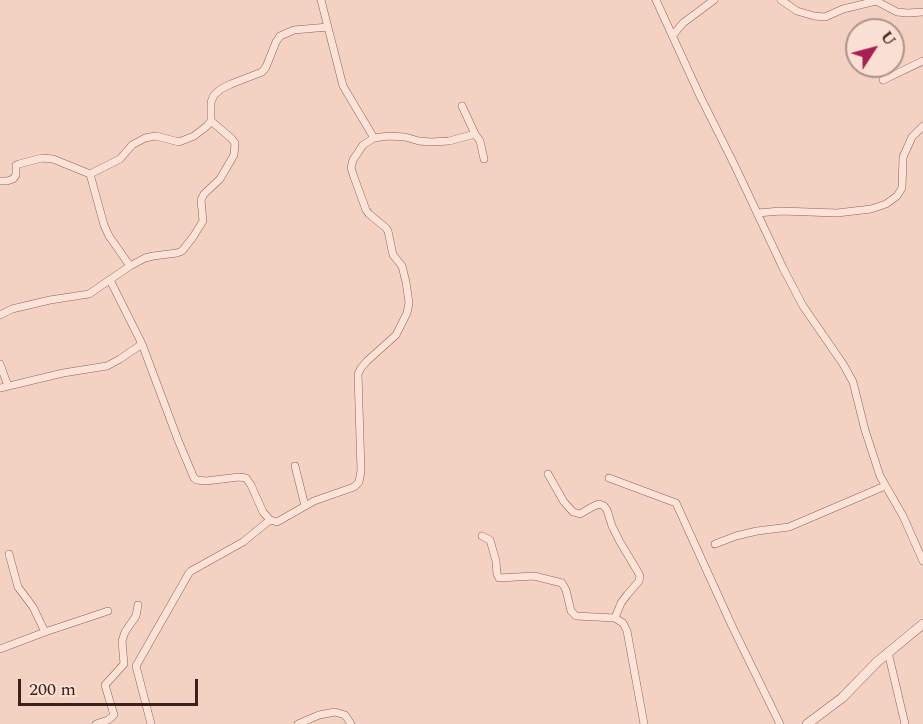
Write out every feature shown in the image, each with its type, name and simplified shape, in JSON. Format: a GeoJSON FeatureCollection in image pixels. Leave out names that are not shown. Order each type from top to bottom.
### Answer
{"type":"FeatureCollection","features":[{"type":"Feature","properties":{"kind":"street"},"geometry":{"type":"LineString","coordinates":[[321,0],[343,86],[374,138]]}},
{"type":"Feature","properties":{"kind":"street"},"geometry":{"type":"LineString","coordinates":[[656,0],[783,268],[804,306],[849,374],[879,476],[903,516],[923,561]]}},
{"type":"Feature","properties":{"kind":"street"},"geometry":{"type":"LineString","coordinates":[[673,35],[683,23],[714,0]]}},
{"type":"Feature","properties":{"kind":"street"},"geometry":{"type":"LineString","coordinates":[[781,0],[797,11],[825,17],[847,4],[876,1],[897,12],[908,14],[923,12]]}},
{"type":"Feature","properties":{"kind":"street"},"geometry":{"type":"LineString","coordinates":[[0,181],[7,182],[13,179],[19,164],[42,158],[53,159],[90,174],[120,159],[136,142],[156,136],[175,142],[184,141],[199,133],[211,121],[210,107],[214,95],[226,86],[262,72],[280,36],[294,30],[327,27]]}},
{"type":"Feature","properties":{"kind":"street"},"geometry":{"type":"LineString","coordinates":[[883,80],[923,61]]}},
{"type":"Feature","properties":{"kind":"street"},"geometry":{"type":"LineString","coordinates":[[462,106],[480,141],[484,159]]}},
{"type":"Feature","properties":{"kind":"street"},"geometry":{"type":"LineString","coordinates":[[0,315],[12,309],[50,300],[89,294],[130,266],[153,256],[177,254],[187,247],[203,220],[201,200],[204,194],[220,180],[234,154],[235,143],[211,121]]}},
{"type":"Feature","properties":{"kind":"street"},"geometry":{"type":"LineString","coordinates":[[757,213],[782,211],[837,213],[872,209],[886,204],[897,196],[902,188],[903,157],[912,137],[923,126]]}},
{"type":"Feature","properties":{"kind":"street"},"geometry":{"type":"LineString","coordinates":[[110,279],[142,344],[194,478],[206,481],[246,478],[263,512],[274,522],[282,520],[321,498],[354,488],[359,482],[361,471],[358,374],[367,361],[396,335],[407,313],[409,303],[404,271],[390,248],[388,231],[366,210],[351,168],[353,160],[363,145],[374,138],[388,136],[419,141],[449,141],[475,134]]}},
{"type":"Feature","properties":{"kind":"street"},"geometry":{"type":"LineString","coordinates":[[90,174],[104,225],[130,266]]}},
{"type":"Feature","properties":{"kind":"street"},"geometry":{"type":"LineString","coordinates":[[0,388],[63,373],[106,366],[142,344]]}},
{"type":"Feature","properties":{"kind":"street"},"geometry":{"type":"LineString","coordinates":[[0,364],[8,386]]}},
{"type":"Feature","properties":{"kind":"street"},"geometry":{"type":"LineString","coordinates":[[295,466],[305,506]]}},
{"type":"Feature","properties":{"kind":"street"},"geometry":{"type":"LineString","coordinates":[[548,474],[564,502],[573,512],[580,514],[599,504],[608,510],[620,543],[640,576],[639,581],[621,603],[615,618]]}},
{"type":"Feature","properties":{"kind":"street"},"geometry":{"type":"LineString","coordinates":[[609,478],[676,502],[732,626],[780,724]]}},
{"type":"Feature","properties":{"kind":"street"},"geometry":{"type":"LineString","coordinates":[[715,544],[736,536],[789,527],[885,486]]}},
{"type":"Feature","properties":{"kind":"street"},"geometry":{"type":"LineString","coordinates":[[151,724],[136,666],[189,573],[243,542],[270,520]]}},
{"type":"Feature","properties":{"kind":"street"},"geometry":{"type":"LineString","coordinates":[[482,536],[490,540],[499,578],[534,576],[562,583],[571,611],[576,616],[615,618],[623,623],[627,631],[644,724]]}},
{"type":"Feature","properties":{"kind":"street"},"geometry":{"type":"LineString","coordinates":[[9,554],[18,587],[33,607],[45,632]]}},
{"type":"Feature","properties":{"kind":"street"},"geometry":{"type":"LineString","coordinates":[[96,724],[114,715],[105,684],[124,664],[122,641],[136,616],[138,605]]}},
{"type":"Feature","properties":{"kind":"street"},"geometry":{"type":"LineString","coordinates":[[0,649],[108,611]]}},
{"type":"Feature","properties":{"kind":"street"},"geometry":{"type":"LineString","coordinates":[[807,724],[842,698],[888,652],[923,624]]}},
{"type":"Feature","properties":{"kind":"street"},"geometry":{"type":"LineString","coordinates":[[888,652],[905,724]]}},
{"type":"Feature","properties":{"kind":"street"},"geometry":{"type":"LineString","coordinates":[[298,724],[335,712],[345,715],[351,724]]}}]}
